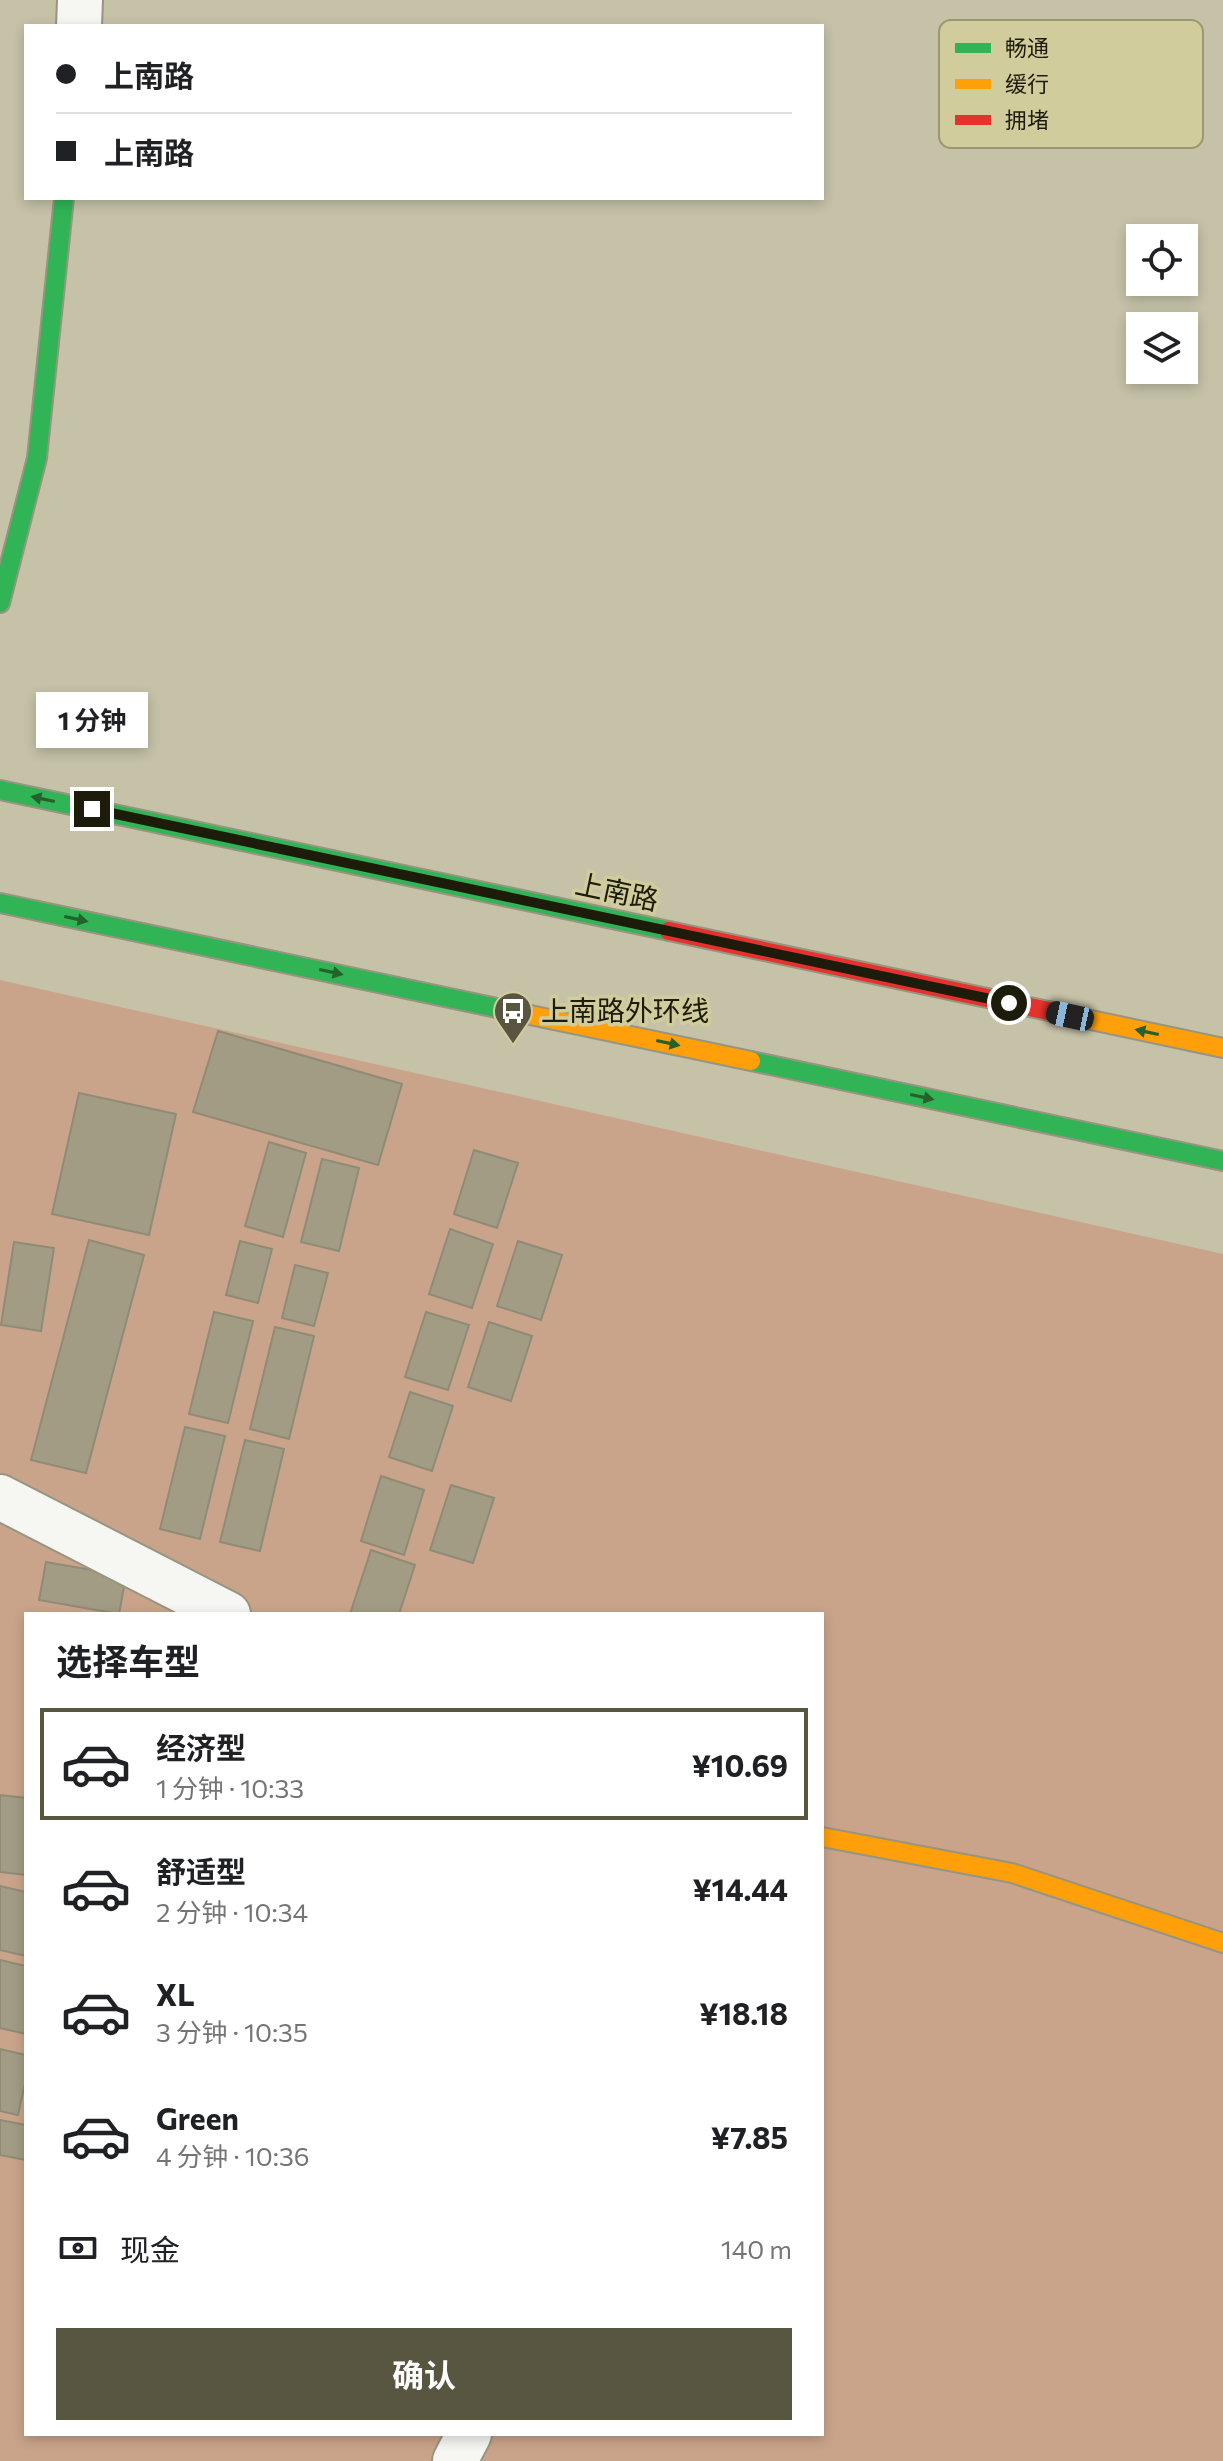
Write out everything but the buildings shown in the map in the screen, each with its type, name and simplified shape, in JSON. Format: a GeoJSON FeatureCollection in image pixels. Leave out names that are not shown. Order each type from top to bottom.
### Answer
{"type":"FeatureCollection","features":[{"type":"Feature","properties":{"kind":"main road"},"geometry":{"type":"LineString","coordinates":[[0,603],[37,458],[64,200]]}},
{"type":"Feature","properties":{"kind":"main road","name":"上南路"},"geometry":{"type":"LineString","coordinates":[[0,790],[1223,1048]]}},
{"type":"Feature","properties":{"kind":"main road"},"geometry":{"type":"LineString","coordinates":[[0,903],[1223,1161]]}},
{"type":"Feature","properties":{"kind":"main road"},"geometry":{"type":"LineString","coordinates":[[824,1837],[1012,1873],[1223,1943]]}},
{"type":"Feature","properties":{"kind":"street"},"geometry":{"type":"LineString","coordinates":[[79,24],[80,0]]}},
{"type":"Feature","properties":{"kind":"street"},"geometry":{"type":"LineString","coordinates":[[0,1497],[224,1612]]}},
{"type":"Feature","properties":{"kind":"street"},"geometry":{"type":"LineString","coordinates":[[455,2461],[468,2436]]}},
{"type":"Feature","properties":{"kind":"shaded area"},"geometry":{"type":"Polygon","coordinates":[[[0,980],[1223,1254],[1223,2461],[0,2461],[0,980]]]}},
{"type":"Feature","properties":{"kind":"traffic: fast"},"geometry":{"type":"LineString","coordinates":[[0,603],[37,458],[64,200]]}},
{"type":"Feature","properties":{"kind":"traffic: fast"},"geometry":{"type":"LineString","coordinates":[[0,790],[669,931]]}},
{"type":"Feature","properties":{"kind":"traffic: fast"},"geometry":{"type":"LineString","coordinates":[[0,903],[511,1011]]}},
{"type":"Feature","properties":{"kind":"traffic: fast"},"geometry":{"type":"LineString","coordinates":[[751,1061],[1223,1161]]}},
{"type":"Feature","properties":{"kind":"traffic: slow"},"geometry":{"type":"LineString","coordinates":[[511,1011],[751,1061]]}},
{"type":"Feature","properties":{"kind":"traffic: slow"},"geometry":{"type":"LineString","coordinates":[[1058,1013],[1223,1048]]}},
{"type":"Feature","properties":{"kind":"traffic: slow"},"geometry":{"type":"LineString","coordinates":[[824,1837],[1012,1873],[1223,1943]]}},
{"type":"Feature","properties":{"kind":"traffic: jam"},"geometry":{"type":"LineString","coordinates":[[669,931],[1058,1013]]}},
{"type":"Feature","properties":{"kind":"place","name":"上南路外环线"},"geometry":{"type":"Point","coordinates":[513,1045]}},
{"type":"Feature","properties":{"kind":"route"},"geometry":{"type":"LineString","coordinates":[[92,809],[1009,1003]]}}]}
